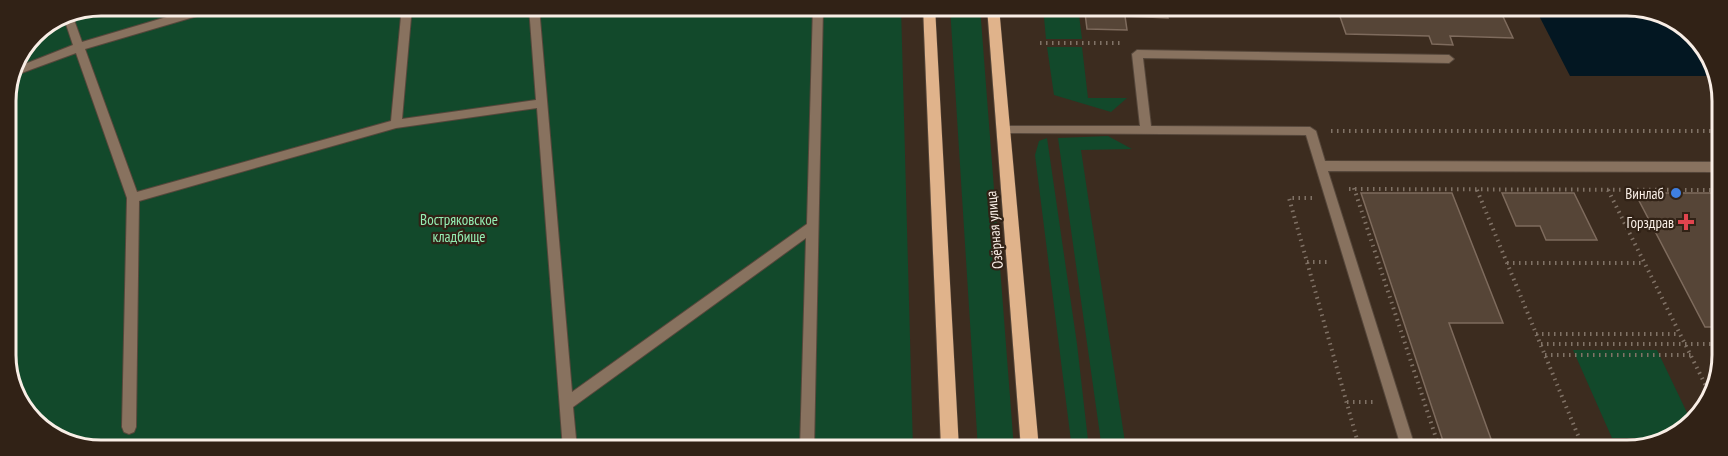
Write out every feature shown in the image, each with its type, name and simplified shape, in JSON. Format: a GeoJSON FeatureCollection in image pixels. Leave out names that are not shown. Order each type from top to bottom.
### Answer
{"type":"FeatureCollection","features":[{"type":"Feature","properties":{"kind":"main road"},"geometry":{"type":"LineString","coordinates":[[929,16],[950,439]]}},
{"type":"Feature","properties":{"kind":"main road","name":"Озёрная улица"},"geometry":{"type":"LineString","coordinates":[[994,16],[1029,439]]}},
{"type":"Feature","properties":{"kind":"lane"},"geometry":{"type":"LineString","coordinates":[[23,69],[79,47],[183,16]]}},
{"type":"Feature","properties":{"kind":"lane"},"geometry":{"type":"LineString","coordinates":[[396,124],[406,16]]}},
{"type":"Feature","properties":{"kind":"lane"},"geometry":{"type":"LineString","coordinates":[[535,16],[569,440]]}},
{"type":"Feature","properties":{"kind":"lane"},"geometry":{"type":"LineString","coordinates":[[807,440],[818,16]]}},
{"type":"Feature","properties":{"kind":"lane"},"geometry":{"type":"LineString","coordinates":[[70,23],[133,198],[129,427]]}},
{"type":"Feature","properties":{"kind":"lane"},"geometry":{"type":"LineString","coordinates":[[1146,130],[1137,54],[1449,59]]}},
{"type":"Feature","properties":{"kind":"lane"},"geometry":{"type":"LineString","coordinates":[[133,198],[396,124],[542,103]]}},
{"type":"Feature","properties":{"kind":"lane"},"geometry":{"type":"LineString","coordinates":[[1004,130],[1310,131],[1406,439]]}},
{"type":"Feature","properties":{"kind":"lane"},"geometry":{"type":"LineString","coordinates":[[1321,166],[1712,167]]}},
{"type":"Feature","properties":{"kind":"lane"},"geometry":{"type":"LineString","coordinates":[[567,404],[813,226]]}},
{"type":"Feature","properties":{"kind":"path"},"geometry":{"type":"LineString","coordinates":[[1040,43],[1134,43],[1137,54]]}},
{"type":"Feature","properties":{"kind":"path"},"geometry":{"type":"LineString","coordinates":[[1310,131],[1712,131]]}},
{"type":"Feature","properties":{"kind":"path"},"geometry":{"type":"LineString","coordinates":[[1347,166],[1436,439]]}},
{"type":"Feature","properties":{"kind":"path"},"geometry":{"type":"LineString","coordinates":[[1357,439],[1289,198],[1354,189],[1712,190]]}},
{"type":"Feature","properties":{"kind":"path"},"geometry":{"type":"LineString","coordinates":[[1477,190],[1579,439]]}},
{"type":"Feature","properties":{"kind":"path"},"geometry":{"type":"LineString","coordinates":[[1608,190],[1706,385]]}},
{"type":"Feature","properties":{"kind":"path"},"geometry":{"type":"LineString","coordinates":[[1507,263],[1644,262]]}},
{"type":"Feature","properties":{"kind":"path"},"geometry":{"type":"LineString","coordinates":[[1536,334],[1680,334]]}},
{"type":"Feature","properties":{"kind":"path"},"geometry":{"type":"LineString","coordinates":[[1540,344],[1712,344]]}},
{"type":"Feature","properties":{"kind":"path"},"geometry":{"type":"LineString","coordinates":[[1545,355],[1691,355]]}},
{"type":"Feature","properties":{"kind":"green space","name":"Востряковское кладбище"},"geometry":{"type":"Polygon","coordinates":[[[101,16],[901,16],[913,439],[101,440],[74,435],[50,422],[34,406],[21,382],[16,355],[17,96],[19,79],[25,64],[45,37],[74,21],[101,16]]]}},
{"type":"Feature","properties":{"kind":"green space"},"geometry":{"type":"Polygon","coordinates":[[[951,16],[981,16],[1013,439],[977,439],[951,16]]]}},
{"type":"Feature","properties":{"kind":"green space"},"geometry":{"type":"Polygon","coordinates":[[[1044,16],[1079,16],[1082,39],[1046,39],[1044,16]]]}},
{"type":"Feature","properties":{"kind":"green space"},"geometry":{"type":"Polygon","coordinates":[[[1047,47],[1082,47],[1088,98],[1127,98],[1111,112],[1054,95],[1047,47]]]}},
{"type":"Feature","properties":{"kind":"green space"},"geometry":{"type":"Polygon","coordinates":[[[1108,136],[1132,149],[1081,150],[1125,439],[1101,439],[1058,138],[1108,136]]]}},
{"type":"Feature","properties":{"kind":"green space"},"geometry":{"type":"Polygon","coordinates":[[[1047,138],[1077,344],[1088,439],[1071,439],[1035,155],[1039,141],[1047,138]]]}},
{"type":"Feature","properties":{"kind":"green space"},"geometry":{"type":"Polygon","coordinates":[[[1573,350],[1657,350],[1688,414],[1659,433],[1643,438],[1612,438],[1573,350]]]}},
{"type":"Feature","properties":{"kind":"water"},"geometry":{"type":"Polygon","coordinates":[[[1539,16],[1627,16],[1654,21],[1687,41],[1703,64],[1708,76],[1570,76],[1539,16]]]}},
{"type":"Feature","properties":{"kind":"building"},"geometry":{"type":"Polygon","coordinates":[[[1085,16],[1125,16],[1127,30],[1087,29],[1085,16]]]}},
{"type":"Feature","properties":{"kind":"building"},"geometry":{"type":"Polygon","coordinates":[[[1125,16],[1168,16],[1168,18],[1125,16]]]}},
{"type":"Feature","properties":{"kind":"building"},"geometry":{"type":"Polygon","coordinates":[[[1340,16],[1503,16],[1513,38],[1450,36],[1453,45],[1432,44],[1429,36],[1346,34],[1340,16]]]}},
{"type":"Feature","properties":{"kind":"building"},"geometry":{"type":"Polygon","coordinates":[[[1361,193],[1452,193],[1503,323],[1449,323],[1491,439],[1442,439],[1361,193]]]}},
{"type":"Feature","properties":{"kind":"building"},"geometry":{"type":"Polygon","coordinates":[[[1502,193],[1574,193],[1597,240],[1546,240],[1540,226],[1516,226],[1502,193]]]}},
{"type":"Feature","properties":{"kind":"building"},"geometry":{"type":"Polygon","coordinates":[[[1635,193],[1712,193],[1712,327],[1705,327],[1635,193]]]}},
{"type":"Feature","properties":{"kind":"place","name":"Винлаб"},"geometry":{"type":"Point","coordinates":[1676,193]}},
{"type":"Feature","properties":{"kind":"place","name":"Горздрав"},"geometry":{"type":"Point","coordinates":[1686,222]}}]}
